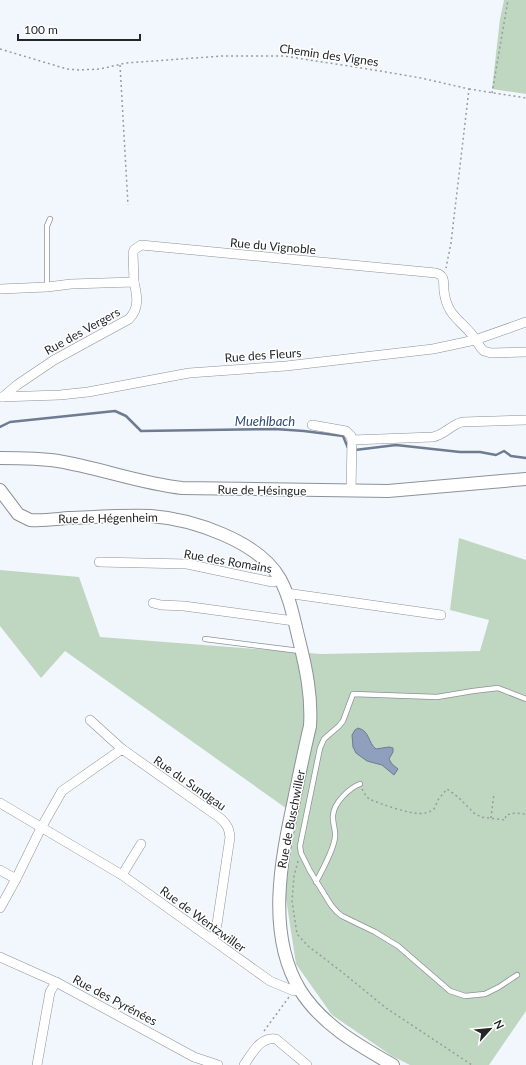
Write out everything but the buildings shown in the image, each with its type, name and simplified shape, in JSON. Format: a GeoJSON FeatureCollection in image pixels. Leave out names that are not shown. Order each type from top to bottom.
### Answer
{"type":"FeatureCollection","features":[{"type":"Feature","properties":{"kind":"street","name":"Rue du Vignoble"},"geometry":{"type":"LineString","coordinates":[[134,282],[133,253],[134,250],[141,245],[436,273],[442,276]]}},
{"type":"Feature","properties":{"kind":"street"},"geometry":{"type":"LineString","coordinates":[[442,276],[445,297],[451,311],[455,318],[481,348],[487,352],[526,352]]}},
{"type":"Feature","properties":{"kind":"street"},"geometry":{"type":"LineString","coordinates":[[0,289],[46,287],[71,284],[134,282]]}},
{"type":"Feature","properties":{"kind":"street","name":"Rue des Vergers"},"geometry":{"type":"LineString","coordinates":[[2,397],[54,360],[129,318],[134,313],[137,304],[137,295],[134,282]]}},
{"type":"Feature","properties":{"kind":"street","name":"Rue des Fleurs"},"geometry":{"type":"LineString","coordinates":[[2,397],[60,395],[88,392],[188,373],[286,366],[433,349],[475,340],[526,322]]}},
{"type":"Feature","properties":{"kind":"street"},"geometry":{"type":"LineString","coordinates":[[352,442],[433,437],[438,436],[457,423],[462,422],[526,420]]}},
{"type":"Feature","properties":{"kind":"street"},"geometry":{"type":"LineString","coordinates":[[312,425],[346,431],[351,436],[351,491]]}},
{"type":"Feature","properties":{"kind":"street","name":"Rue de Hésingue"},"geometry":{"type":"LineString","coordinates":[[0,458],[59,461],[150,483],[182,488],[351,491],[411,490],[526,478]]}},
{"type":"Feature","properties":{"kind":"street","name":"Rue de Hégenheim"},"geometry":{"type":"LineString","coordinates":[[0,491],[18,514],[30,520],[138,516],[166,518],[193,523],[222,534],[253,551],[272,567],[281,580],[288,598]]}},
{"type":"Feature","properties":{"kind":"street","name":"Rue des Romains"},"geometry":{"type":"LineString","coordinates":[[99,562],[180,564],[272,582],[281,580]]}},
{"type":"Feature","properties":{"kind":"street"},"geometry":{"type":"LineString","coordinates":[[288,598],[441,615]]}},
{"type":"Feature","properties":{"kind":"street","name":"Rue de Buschwiller"},"geometry":{"type":"LineString","coordinates":[[288,598],[302,651],[310,691],[310,726],[283,852],[280,883],[281,934],[297,990],[336,1030],[362,1048],[393,1065]]}},
{"type":"Feature","properties":{"kind":"street"},"geometry":{"type":"LineString","coordinates":[[153,603],[294,621]]}},
{"type":"Feature","properties":{"kind":"street","name":"Rue du Sundgau"},"geometry":{"type":"LineString","coordinates":[[90,720],[122,749],[226,823],[230,837],[217,924],[213,940]]}},
{"type":"Feature","properties":{"kind":"street"},"geometry":{"type":"LineString","coordinates":[[0,908],[41,828],[62,791],[122,749]]}},
{"type":"Feature","properties":{"kind":"street","name":"Rue de Wentzwiller"},"geometry":{"type":"LineString","coordinates":[[0,802],[41,828],[122,875],[270,981],[297,990]]}},
{"type":"Feature","properties":{"kind":"street"},"geometry":{"type":"LineString","coordinates":[[122,875],[141,844]]}},
{"type":"Feature","properties":{"kind":"street"},"geometry":{"type":"LineString","coordinates":[[0,870],[16,879]]}},
{"type":"Feature","properties":{"kind":"street","name":"Rue des Pyrénées"},"geometry":{"type":"LineString","coordinates":[[0,957],[56,982],[194,1057],[218,1065]]}},
{"type":"Feature","properties":{"kind":"street"},"geometry":{"type":"LineString","coordinates":[[270,981],[280,982],[294,978]]}},
{"type":"Feature","properties":{"kind":"street"},"geometry":{"type":"LineString","coordinates":[[37,1065],[50,992],[56,982]]}},
{"type":"Feature","properties":{"kind":"street"},"geometry":{"type":"LineString","coordinates":[[244,1065],[266,1039],[276,1039],[307,1065]]}},
{"type":"Feature","properties":{"kind":"lane"},"geometry":{"type":"LineString","coordinates":[[46,287],[47,226],[50,219]]}},
{"type":"Feature","properties":{"kind":"lane"},"geometry":{"type":"LineString","coordinates":[[205,639],[302,651]]}},
{"type":"Feature","properties":{"kind":"lane"},"geometry":{"type":"LineString","coordinates":[[517,975],[499,988],[485,994],[465,996],[450,991],[398,946],[337,912],[316,882],[300,850],[322,742],[344,720],[353,694],[437,698],[498,688],[526,699]]}},
{"type":"Feature","properties":{"kind":"lane"},"geometry":{"type":"LineString","coordinates":[[316,882],[325,866],[335,837],[333,814],[339,800],[353,787],[360,784]]}},
{"type":"Feature","properties":{"kind":"path"},"geometry":{"type":"LineString","coordinates":[[492,93],[508,0]]}},
{"type":"Feature","properties":{"kind":"path","name":"Chemin des Vignes"},"geometry":{"type":"LineString","coordinates":[[0,49],[67,70],[100,69],[120,65],[222,56],[284,56],[421,78],[468,89],[526,98]]}},
{"type":"Feature","properties":{"kind":"path"},"geometry":{"type":"LineString","coordinates":[[120,65],[128,205]]}},
{"type":"Feature","properties":{"kind":"path"},"geometry":{"type":"LineString","coordinates":[[442,276],[448,264],[451,243],[468,89]]}},
{"type":"Feature","properties":{"kind":"path"},"geometry":{"type":"LineString","coordinates":[[360,784],[366,796],[370,799],[395,809],[424,814],[434,810],[438,800],[447,790],[458,797],[474,813],[481,816],[504,820],[506,815],[515,813],[526,814]]}},
{"type":"Feature","properties":{"kind":"path"},"geometry":{"type":"LineString","coordinates":[[491,818],[494,793]]}},
{"type":"Feature","properties":{"kind":"path"},"geometry":{"type":"LineString","coordinates":[[300,850],[294,876],[292,902],[297,934],[308,946],[386,1008],[472,1065]]}},
{"type":"Feature","properties":{"kind":"path"},"geometry":{"type":"LineString","coordinates":[[266,1039],[264,1032],[297,990]]}},
{"type":"Feature","properties":{"kind":"green space"},"geometry":{"type":"Polygon","coordinates":[[[504,0],[526,0],[526,94],[492,89],[500,19],[504,0]]]}},
{"type":"Feature","properties":{"kind":"green space"},"geometry":{"type":"Polygon","coordinates":[[[459,538],[526,560],[526,1011],[489,1065],[410,1065],[392,1056],[332,1015],[296,964],[285,892],[297,816],[65,651],[41,678],[0,626],[0,570],[79,577],[100,637],[321,654],[480,651],[489,620],[450,610],[459,538]]]}},
{"type":"Feature","properties":{"kind":"water"},"geometry":{"type":"Polygon","coordinates":[[[358,728],[367,734],[376,749],[389,747],[393,748],[393,752],[389,759],[398,769],[394,775],[382,765],[367,761],[356,753],[353,747],[352,735],[358,728]]]}},
{"type":"Feature","properties":{"kind":"waterway","name":"Muehlbach"},"geometry":{"type":"LineString","coordinates":[[0,427],[10,422],[115,411],[126,416],[141,431],[275,429],[304,431],[343,436],[348,448]]}},
{"type":"Feature","properties":{"kind":"waterway","name":"Muehlbach"},"geometry":{"type":"LineString","coordinates":[[355,450],[396,445],[460,452],[480,452],[496,455],[504,451],[511,456],[526,458]]}}]}
